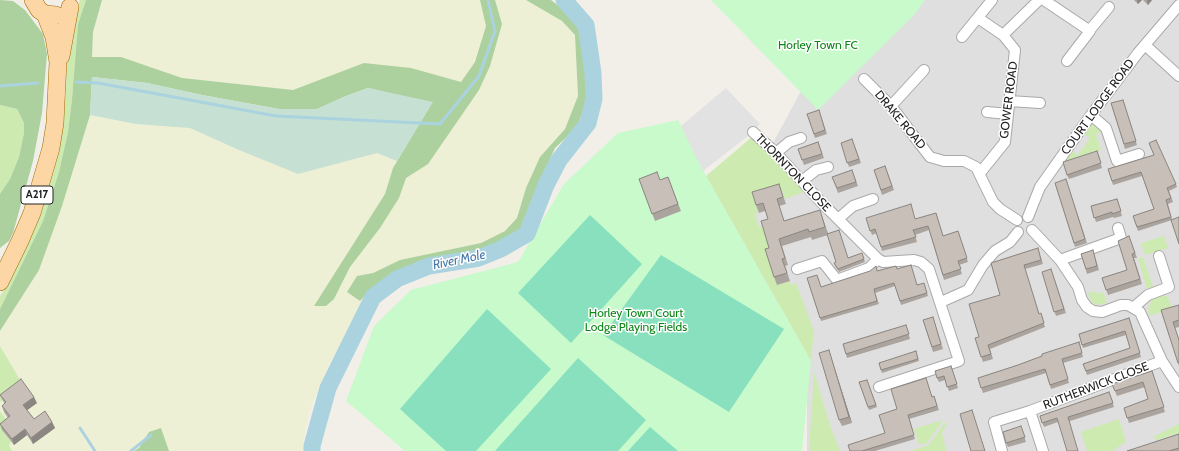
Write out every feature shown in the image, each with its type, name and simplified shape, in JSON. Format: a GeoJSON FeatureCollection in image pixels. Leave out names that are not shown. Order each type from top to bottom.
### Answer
{"type":"FeatureCollection","features":[{"type":"Feature","properties":{"kind":"main road"},"geometry":{"type":"LineString","coordinates":[[34,0],[39,10],[45,14],[59,15],[71,3]]}},
{"type":"Feature","properties":{"kind":"main road","name":"A217"},"geometry":{"type":"LineString","coordinates":[[58,62],[65,41],[71,3]]}},
{"type":"Feature","properties":{"kind":"main road","name":"A217"},"geometry":{"type":"LineString","coordinates":[[0,282],[32,213],[51,148],[55,123],[58,62],[54,36],[45,14]]}},
{"type":"Feature","properties":{"kind":"street"},"geometry":{"type":"LineString","coordinates":[[962,37],[992,0]]}},
{"type":"Feature","properties":{"kind":"street"},"geometry":{"type":"LineString","coordinates":[[1003,35],[1039,0]]}},
{"type":"Feature","properties":{"kind":"street"},"geometry":{"type":"LineString","coordinates":[[1044,0],[1089,31]]}},
{"type":"Feature","properties":{"kind":"street","name":"COURT LODGE ROAD"},"geometry":{"type":"LineString","coordinates":[[1028,217],[1040,187],[1091,115],[1145,45],[1179,5]]}},
{"type":"Feature","properties":{"kind":"street"},"geometry":{"type":"LineString","coordinates":[[1067,61],[1109,7]]}},
{"type":"Feature","properties":{"kind":"street","name":"GOWER ROAD"},"geometry":{"type":"LineString","coordinates":[[978,18],[1003,35],[1015,50],[1005,142],[980,173]]}},
{"type":"Feature","properties":{"kind":"street"},"geometry":{"type":"LineString","coordinates":[[1145,45],[1179,76]]}},
{"type":"Feature","properties":{"kind":"street"},"geometry":{"type":"LineString","coordinates":[[891,106],[924,70]]}},
{"type":"Feature","properties":{"kind":"street","name":"DRAKE ROAD"},"geometry":{"type":"LineString","coordinates":[[864,79],[891,106],[930,157],[944,161],[964,161],[976,167],[980,173]]}},
{"type":"Feature","properties":{"kind":"street"},"geometry":{"type":"LineString","coordinates":[[1009,101],[1040,102]]}},
{"type":"Feature","properties":{"kind":"street"},"geometry":{"type":"LineString","coordinates":[[987,112],[1008,114]]}},
{"type":"Feature","properties":{"kind":"street"},"geometry":{"type":"LineString","coordinates":[[1091,115],[1106,128],[1117,161],[1139,154]]}},
{"type":"Feature","properties":{"kind":"street","name":"THORNTON CLOSE"},"geometry":{"type":"LineString","coordinates":[[753,132],[776,153],[838,219],[853,206],[873,199]]}},
{"type":"Feature","properties":{"kind":"street"},"geometry":{"type":"LineString","coordinates":[[776,153],[789,142],[801,138]]}},
{"type":"Feature","properties":{"kind":"street"},"geometry":{"type":"LineString","coordinates":[[802,181],[816,170],[828,167]]}},
{"type":"Feature","properties":{"kind":"street"},"geometry":{"type":"LineString","coordinates":[[980,173],[993,202],[1000,209],[1017,220]]}},
{"type":"Feature","properties":{"kind":"street"},"geometry":{"type":"LineString","coordinates":[[1022,217],[1028,217],[1033,224],[1032,230],[1026,234],[1018,232],[1015,227],[1017,220],[1022,217]]}},
{"type":"Feature","properties":{"kind":"street"},"geometry":{"type":"LineString","coordinates":[[838,219],[878,259],[884,262],[914,260],[921,262],[929,269],[959,361],[879,387]]}},
{"type":"Feature","properties":{"kind":"street"},"geometry":{"type":"LineString","coordinates":[[1060,260],[1121,238],[1118,228]]}},
{"type":"Feature","properties":{"kind":"street"},"geometry":{"type":"LineString","coordinates":[[1032,230],[1060,260],[1078,287],[1082,300],[1087,308],[1093,311],[1102,312],[1121,305],[1134,308],[1140,312],[1162,361],[1179,387]]}},
{"type":"Feature","properties":{"kind":"street"},"geometry":{"type":"LineString","coordinates":[[941,302],[968,290],[982,265],[995,251],[1010,242],[1018,232]]}},
{"type":"Feature","properties":{"kind":"street"},"geometry":{"type":"LineString","coordinates":[[1134,308],[1148,295],[1169,287],[1159,256]]}},
{"type":"Feature","properties":{"kind":"street"},"geometry":{"type":"LineString","coordinates":[[797,268],[822,261],[837,280],[869,268],[878,259]]}},
{"type":"Feature","properties":{"kind":"street","name":"RUTHERWICK CLOSE"},"geometry":{"type":"LineString","coordinates":[[1002,451],[994,422],[1030,411],[1162,361]]}},
{"type":"Feature","properties":{"kind":"street"},"geometry":{"type":"LineString","coordinates":[[1030,411],[1043,451]]}},
{"type":"Feature","properties":{"kind":"shaded area"},"geometry":{"type":"Polygon","coordinates":[[[850,0],[1179,0],[1179,451],[807,451],[807,331],[762,289],[738,208],[850,0]]]}},
{"type":"Feature","properties":{"kind":"shaded area"},"geometry":{"type":"Polygon","coordinates":[[[726,88],[760,124],[753,132],[703,171],[681,126],[726,88]]]}},
{"type":"Feature","properties":{"kind":"green space"},"geometry":{"type":"Polygon","coordinates":[[[0,0],[13,1],[25,10],[43,34],[47,54],[42,113],[33,161],[13,233],[9,241],[0,248],[0,194],[10,179],[19,157],[24,133],[24,123],[17,109],[0,105],[0,0]]]}},
{"type":"Feature","properties":{"kind":"green space"},"geometry":{"type":"Polygon","coordinates":[[[80,0],[86,0],[78,24],[68,132],[59,172],[43,221],[0,309],[0,296],[12,276],[57,156],[66,95],[67,51],[74,14],[80,0]]]}},
{"type":"Feature","properties":{"kind":"green space"},"geometry":{"type":"Polygon","coordinates":[[[86,0],[102,0],[93,32],[92,57],[121,57],[182,78],[293,90],[364,63],[411,68],[461,82],[475,62],[486,26],[480,0],[495,0],[502,24],[490,66],[479,90],[428,164],[406,178],[399,198],[380,228],[350,267],[334,299],[326,306],[314,306],[385,194],[393,168],[432,103],[368,88],[317,109],[279,109],[147,83],[92,77],[90,115],[62,206],[39,270],[0,331],[0,309],[43,221],[59,172],[68,132],[78,24],[86,0]]]}},
{"type":"Feature","properties":{"kind":"green space"},"geometry":{"type":"Polygon","coordinates":[[[102,0],[526,0],[562,21],[575,35],[578,96],[566,129],[540,157],[526,188],[517,218],[505,231],[481,243],[400,260],[373,273],[357,276],[347,292],[360,301],[349,337],[330,362],[308,414],[303,444],[305,451],[12,451],[2,430],[10,424],[0,411],[0,402],[23,385],[0,346],[0,331],[39,270],[92,57],[93,32],[102,0]]]}},
{"type":"Feature","properties":{"kind":"green space"},"geometry":{"type":"Polygon","coordinates":[[[526,0],[551,0],[569,14],[580,31],[586,69],[588,98],[577,127],[555,148],[519,233],[495,248],[433,260],[390,277],[371,289],[360,301],[347,292],[357,276],[373,273],[400,260],[481,243],[505,231],[517,218],[526,188],[540,157],[565,129],[578,96],[575,35],[562,21],[526,0]]]}},
{"type":"Feature","properties":{"kind":"green space","name":"Horley Town FC"},"geometry":{"type":"Polygon","coordinates":[[[711,0],[925,0],[915,14],[818,110],[711,0]]]}},
{"type":"Feature","properties":{"kind":"green space"},"geometry":{"type":"Polygon","coordinates":[[[92,77],[147,83],[279,109],[317,109],[368,88],[433,102],[397,161],[377,153],[298,174],[190,128],[136,124],[90,115],[92,77]]]}},
{"type":"Feature","properties":{"kind":"green space"},"geometry":{"type":"Polygon","coordinates":[[[0,105],[17,109],[24,123],[24,133],[19,157],[10,179],[0,194],[0,105]]]}},
{"type":"Feature","properties":{"kind":"green space","name":"Horley Town Court Lodge Playing Fields"},"geometry":{"type":"Polygon","coordinates":[[[678,120],[706,176],[811,361],[802,451],[405,451],[346,401],[374,326],[411,290],[518,262],[564,184],[618,133],[678,120]]]}},
{"type":"Feature","properties":{"kind":"green space"},"geometry":{"type":"Polygon","coordinates":[[[1094,123],[1103,131],[1096,134],[1101,150],[1065,161],[1072,151],[1078,155],[1090,138],[1084,134],[1094,123]]]}},
{"type":"Feature","properties":{"kind":"green space"},"geometry":{"type":"Polygon","coordinates":[[[753,136],[807,191],[785,199],[782,191],[755,200],[758,212],[755,214],[759,227],[763,226],[772,255],[768,256],[777,285],[789,281],[790,285],[796,283],[814,331],[811,361],[706,176],[753,136]]]}},
{"type":"Feature","properties":{"kind":"green space"},"geometry":{"type":"Polygon","coordinates":[[[590,215],[642,264],[571,343],[518,293],[590,215]]]}},
{"type":"Feature","properties":{"kind":"green space"},"geometry":{"type":"Polygon","coordinates":[[[1164,236],[1168,248],[1145,255],[1141,243],[1164,236]]]}},
{"type":"Feature","properties":{"kind":"green space"},"geometry":{"type":"Polygon","coordinates":[[[661,255],[784,329],[729,412],[603,335],[661,255]]]}},
{"type":"Feature","properties":{"kind":"green space"},"geometry":{"type":"Polygon","coordinates":[[[1143,257],[1153,287],[1147,289],[1138,259],[1143,257]]]}},
{"type":"Feature","properties":{"kind":"green space"},"geometry":{"type":"Polygon","coordinates":[[[1095,291],[1096,294],[1103,292],[1107,303],[1096,305],[1091,301],[1088,293],[1095,291]]]}},
{"type":"Feature","properties":{"kind":"green space"},"geometry":{"type":"Polygon","coordinates":[[[1162,294],[1168,297],[1172,309],[1149,316],[1148,309],[1152,299],[1162,294]]]}},
{"type":"Feature","properties":{"kind":"green space"},"geometry":{"type":"Polygon","coordinates":[[[487,309],[551,369],[476,451],[446,451],[400,409],[487,309]]]}},
{"type":"Feature","properties":{"kind":"green space"},"geometry":{"type":"Polygon","coordinates":[[[0,346],[23,385],[0,402],[0,346]]]}},
{"type":"Feature","properties":{"kind":"green space"},"geometry":{"type":"Polygon","coordinates":[[[578,358],[646,420],[618,451],[495,451],[578,358]]]}},
{"type":"Feature","properties":{"kind":"green space"},"geometry":{"type":"Polygon","coordinates":[[[814,372],[831,428],[840,451],[809,451],[814,372]]]}},
{"type":"Feature","properties":{"kind":"green space"},"geometry":{"type":"Polygon","coordinates":[[[0,411],[10,424],[2,430],[11,442],[9,445],[12,451],[0,451],[0,411]]]}},
{"type":"Feature","properties":{"kind":"green space"},"geometry":{"type":"Polygon","coordinates":[[[1119,419],[1126,442],[1112,451],[1087,451],[1081,432],[1119,419]]]}},
{"type":"Feature","properties":{"kind":"green space"},"geometry":{"type":"Polygon","coordinates":[[[943,420],[927,443],[919,445],[914,429],[943,420]]]}},
{"type":"Feature","properties":{"kind":"green space"},"geometry":{"type":"Polygon","coordinates":[[[945,422],[946,426],[942,433],[946,451],[910,451],[929,445],[945,422]]]}},
{"type":"Feature","properties":{"kind":"green space"},"geometry":{"type":"Polygon","coordinates":[[[1179,424],[1179,433],[1157,440],[1153,437],[1179,424]]]}},
{"type":"Feature","properties":{"kind":"green space"},"geometry":{"type":"Polygon","coordinates":[[[650,427],[678,451],[628,451],[650,427]]]}},
{"type":"Feature","properties":{"kind":"green space"},"geometry":{"type":"Polygon","coordinates":[[[161,428],[169,451],[134,451],[139,448],[149,432],[161,428]]]}},
{"type":"Feature","properties":{"kind":"building"},"geometry":{"type":"Polygon","coordinates":[[[1123,100],[1136,141],[1124,144],[1111,103],[1123,100]]]}},
{"type":"Feature","properties":{"kind":"building"},"geometry":{"type":"Polygon","coordinates":[[[819,110],[825,130],[814,134],[807,114],[819,110]]]}},
{"type":"Feature","properties":{"kind":"building"},"geometry":{"type":"Polygon","coordinates":[[[852,139],[859,159],[847,163],[841,143],[852,139]]]}},
{"type":"Feature","properties":{"kind":"building"},"geometry":{"type":"Polygon","coordinates":[[[1156,140],[1176,184],[1167,188],[1171,198],[1166,200],[1171,217],[1137,227],[1133,216],[1154,209],[1141,172],[1112,181],[1108,169],[1154,155],[1149,143],[1156,140]]]}},
{"type":"Feature","properties":{"kind":"building"},"geometry":{"type":"Polygon","coordinates":[[[818,142],[822,154],[802,160],[798,149],[818,142]]]}},
{"type":"Feature","properties":{"kind":"building"},"geometry":{"type":"Polygon","coordinates":[[[1097,151],[1101,163],[1067,175],[1063,162],[1097,151]]]}},
{"type":"Feature","properties":{"kind":"building"},"geometry":{"type":"Polygon","coordinates":[[[885,166],[892,186],[881,190],[874,170],[885,166]]]}},
{"type":"Feature","properties":{"kind":"building"},"geometry":{"type":"Polygon","coordinates":[[[852,170],[856,182],[837,188],[832,177],[852,170]]]}},
{"type":"Feature","properties":{"kind":"building"},"geometry":{"type":"Polygon","coordinates":[[[657,172],[660,180],[668,177],[678,204],[652,214],[639,179],[657,172]]]}},
{"type":"Feature","properties":{"kind":"building"},"geometry":{"type":"Polygon","coordinates":[[[1066,179],[1085,239],[1074,243],[1055,183],[1066,179]]]}},
{"type":"Feature","properties":{"kind":"building"},"geometry":{"type":"Polygon","coordinates":[[[779,184],[783,197],[777,199],[784,221],[820,210],[825,227],[809,232],[808,229],[779,239],[785,258],[782,259],[787,273],[774,277],[765,249],[769,248],[761,221],[768,219],[763,203],[756,205],[752,192],[779,184]]]}},
{"type":"Feature","properties":{"kind":"building"},"geometry":{"type":"Polygon","coordinates":[[[1117,199],[1121,211],[1112,214],[1112,212],[1094,218],[1091,206],[1117,199]]]}},
{"type":"Feature","properties":{"kind":"building"},"geometry":{"type":"Polygon","coordinates":[[[911,204],[915,219],[936,213],[943,236],[958,231],[967,258],[958,261],[961,269],[943,275],[928,226],[913,230],[916,237],[881,247],[875,229],[870,231],[866,218],[911,204]]]}},
{"type":"Feature","properties":{"kind":"building"},"geometry":{"type":"Polygon","coordinates":[[[1179,217],[1179,244],[1171,220],[1179,217]]]}},
{"type":"Feature","properties":{"kind":"building"},"geometry":{"type":"Polygon","coordinates":[[[839,230],[848,258],[862,253],[864,259],[838,269],[834,263],[836,262],[827,234],[839,230]]]}},
{"type":"Feature","properties":{"kind":"building"},"geometry":{"type":"Polygon","coordinates":[[[1129,236],[1135,253],[1132,254],[1140,279],[1106,290],[1102,278],[1127,270],[1118,241],[1129,236]]]}},
{"type":"Feature","properties":{"kind":"building"},"geometry":{"type":"Polygon","coordinates":[[[1038,248],[1041,260],[1024,265],[1039,314],[1041,313],[1044,323],[988,345],[991,354],[981,357],[975,338],[979,337],[969,304],[1000,295],[991,263],[1038,248]]]}},
{"type":"Feature","properties":{"kind":"building"},"geometry":{"type":"Polygon","coordinates":[[[1093,250],[1097,266],[1086,269],[1081,254],[1093,250]]]}},
{"type":"Feature","properties":{"kind":"building"},"geometry":{"type":"Polygon","coordinates":[[[911,265],[917,285],[924,283],[927,293],[900,301],[894,283],[874,289],[877,301],[820,318],[807,278],[817,275],[821,287],[870,271],[876,266],[877,271],[896,266],[897,269],[911,265]]]}},
{"type":"Feature","properties":{"kind":"building"},"geometry":{"type":"Polygon","coordinates":[[[1051,269],[1064,309],[1054,312],[1042,272],[1051,269]]]}},
{"type":"Feature","properties":{"kind":"building"},"geometry":{"type":"Polygon","coordinates":[[[1179,305],[1179,320],[1173,322],[1179,340],[1178,363],[1161,310],[1179,305]]]}},
{"type":"Feature","properties":{"kind":"building"},"geometry":{"type":"Polygon","coordinates":[[[933,317],[941,344],[932,347],[923,320],[933,317]]]}},
{"type":"Feature","properties":{"kind":"building"},"geometry":{"type":"Polygon","coordinates":[[[1129,318],[1140,353],[1086,371],[1083,364],[1130,348],[1125,331],[1082,345],[1079,334],[1129,318]]]}},
{"type":"Feature","properties":{"kind":"building"},"geometry":{"type":"Polygon","coordinates":[[[906,325],[909,334],[846,354],[843,344],[906,325]]]}},
{"type":"Feature","properties":{"kind":"building"},"geometry":{"type":"Polygon","coordinates":[[[1079,342],[1082,353],[1062,359],[1068,379],[1050,385],[1045,369],[981,388],[978,378],[1079,342]]]}},
{"type":"Feature","properties":{"kind":"building"},"geometry":{"type":"Polygon","coordinates":[[[829,350],[849,417],[839,420],[819,353],[829,350]]]}},
{"type":"Feature","properties":{"kind":"building"},"geometry":{"type":"Polygon","coordinates":[[[916,351],[918,359],[881,370],[879,363],[916,351]]]}},
{"type":"Feature","properties":{"kind":"building"},"geometry":{"type":"Polygon","coordinates":[[[951,366],[957,384],[947,387],[944,376],[937,378],[935,371],[951,366]]]}},
{"type":"Feature","properties":{"kind":"building"},"geometry":{"type":"Polygon","coordinates":[[[1152,371],[1164,407],[1127,418],[1124,408],[1148,399],[1143,382],[1115,391],[1112,384],[1152,371]]]}},
{"type":"Feature","properties":{"kind":"building"},"geometry":{"type":"Polygon","coordinates":[[[926,378],[932,397],[934,396],[937,406],[908,415],[914,435],[862,451],[850,451],[848,445],[885,433],[879,415],[897,409],[891,389],[926,378]]]}},
{"type":"Feature","properties":{"kind":"building"},"geometry":{"type":"Polygon","coordinates":[[[21,379],[34,397],[23,405],[34,419],[45,411],[52,422],[31,438],[25,429],[12,439],[0,424],[10,416],[2,406],[6,402],[0,395],[21,379]]]}},
{"type":"Feature","properties":{"kind":"building"},"geometry":{"type":"Polygon","coordinates":[[[867,380],[876,405],[868,407],[859,382],[867,380]]]}},
{"type":"Feature","properties":{"kind":"building"},"geometry":{"type":"Polygon","coordinates":[[[1109,392],[1113,403],[1068,417],[1078,451],[1067,451],[1057,418],[1042,423],[1040,416],[1109,392]]]}},
{"type":"Feature","properties":{"kind":"building"},"geometry":{"type":"Polygon","coordinates":[[[972,410],[985,451],[971,451],[960,414],[972,410]]]}},
{"type":"Feature","properties":{"kind":"building"},"geometry":{"type":"Polygon","coordinates":[[[1021,426],[1025,437],[1006,443],[1003,432],[1021,426]]]}},
{"type":"Feature","properties":{"kind":"building"},"geometry":{"type":"Polygon","coordinates":[[[1179,434],[1179,448],[1169,451],[1127,451],[1179,434]]]}},
{"type":"Feature","properties":{"kind":"waterway"},"geometry":{"type":"LineString","coordinates":[[76,82],[98,83],[276,116],[440,124],[479,76],[495,31],[488,0]]}},
{"type":"Feature","properties":{"kind":"waterway","name":"River Mole"},"geometry":{"type":"LineString","coordinates":[[312,451],[312,446],[328,388],[373,297],[397,279],[429,266],[479,258],[501,249],[527,234],[546,185],[559,160],[588,123],[594,99],[593,73],[586,25],[564,0]]}},
{"type":"Feature","properties":{"kind":"waterway"},"geometry":{"type":"LineString","coordinates":[[0,86],[38,83]]}},
{"type":"Feature","properties":{"kind":"waterway"},"geometry":{"type":"LineString","coordinates":[[80,428],[95,451]]}},
{"type":"Feature","properties":{"kind":"waterway"},"geometry":{"type":"LineString","coordinates":[[131,451],[151,435]]}}]}
